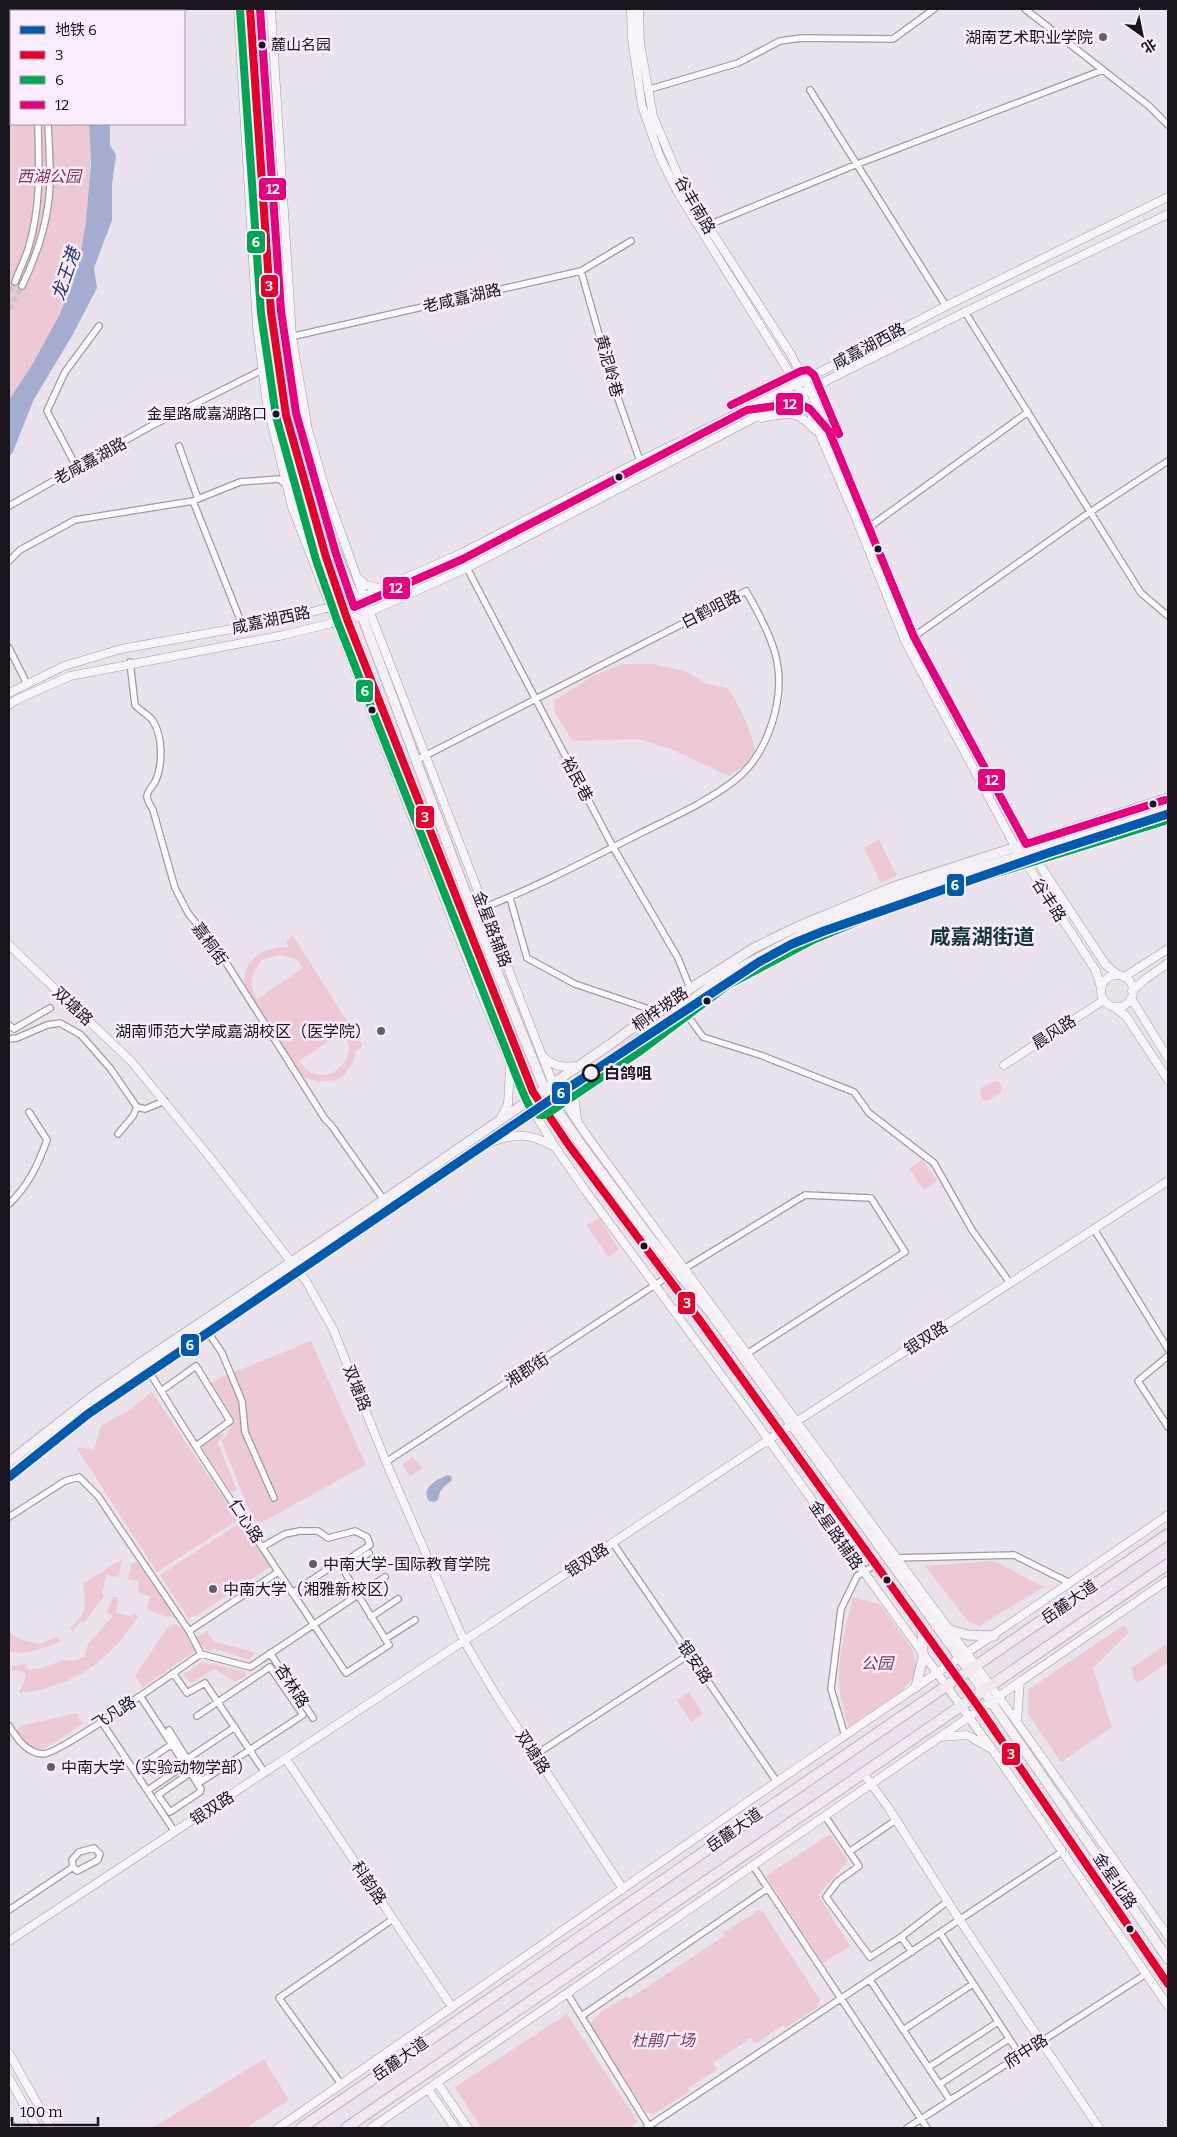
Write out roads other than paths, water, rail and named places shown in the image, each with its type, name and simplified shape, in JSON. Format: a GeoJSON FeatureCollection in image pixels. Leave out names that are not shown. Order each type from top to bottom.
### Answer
{"type":"FeatureCollection","features":[{"type":"Feature","properties":{"kind":"highway","name":"岳麓大道"},"geometry":{"type":"LineString","coordinates":[[301,2128],[1168,1534]]}},
{"type":"Feature","properties":{"kind":"highway","name":"岳麓大道"},"geometry":{"type":"LineString","coordinates":[[346,2128],[1168,1564]]}},
{"type":"Feature","properties":{"kind":"main road","name":"金星北路"},"geometry":{"type":"LineString","coordinates":[[250,9],[271,312],[286,415],[342,605],[342,620],[535,1096],[980,1709],[1168,1984]]}},
{"type":"Feature","properties":{"kind":"main road","name":"金星北路"},"geometry":{"type":"LineString","coordinates":[[262,9],[281,309],[289,337],[296,410],[314,486],[336,558],[360,598],[360,616],[473,912],[545,1089],[555,1097],[651,1239],[681,1270],[745,1355],[936,1626],[963,1655],[995,1698],[1168,1959]]}},
{"type":"Feature","properties":{"kind":"main road","name":"桐梓坡路"},"geometry":{"type":"LineString","coordinates":[[9,1474],[108,1396],[206,1329],[384,1200],[579,1066],[655,1011],[754,948],[797,926],[896,886],[1168,798]]}},
{"type":"Feature","properties":{"kind":"main road","name":"桐梓坡路"},"geometry":{"type":"LineString","coordinates":[[9,1462],[99,1392],[489,1142],[582,1079],[723,977],[810,930],[906,892],[1168,810]]}},
{"type":"Feature","properties":{"kind":"main road"},"geometry":{"type":"LineString","coordinates":[[936,1626],[968,1635],[994,1636]]}},
{"type":"Feature","properties":{"kind":"main road"},"geometry":{"type":"LineString","coordinates":[[916,1687],[923,1654],[922,1630]]}},
{"type":"Feature","properties":{"kind":"street","name":"金星路辅路"},"geometry":{"type":"LineString","coordinates":[[238,9],[257,327],[267,404],[292,507],[332,608],[342,620],[478,985],[527,1101],[555,1147],[992,1749],[1168,2006]]}},
{"type":"Feature","properties":{"kind":"street","name":"金星路辅路"},"geometry":{"type":"LineString","coordinates":[[271,9],[289,337],[308,430],[325,488],[357,577],[360,598],[369,611],[426,755],[553,1084],[555,1097],[578,1122],[681,1270]]}},
{"type":"Feature","properties":{"kind":"street","name":"谷丰南路"},"geometry":{"type":"LineString","coordinates":[[631,9],[632,40],[642,106],[660,157],[678,193],[795,381]]}},
{"type":"Feature","properties":{"kind":"street","name":"谷丰南路"},"geometry":{"type":"LineString","coordinates":[[639,9],[640,43],[647,90],[659,134],[683,187],[706,226],[790,353],[805,380]]}},
{"type":"Feature","properties":{"kind":"street"},"geometry":{"type":"LineString","coordinates":[[647,90],[738,63],[780,41],[802,38],[893,40],[934,9]]}},
{"type":"Feature","properties":{"kind":"street"},"geometry":{"type":"LineString","coordinates":[[1025,9],[1148,106],[1168,125]]}},
{"type":"Feature","properties":{"kind":"street"},"geometry":{"type":"LineString","coordinates":[[706,226],[855,165],[1103,70]]}},
{"type":"Feature","properties":{"kind":"street"},"geometry":{"type":"LineString","coordinates":[[810,90],[855,165],[946,306]]}},
{"type":"Feature","properties":{"kind":"street"},"geometry":{"type":"LineString","coordinates":[[15,282],[29,246],[38,207],[40,179],[38,125]]}},
{"type":"Feature","properties":{"kind":"street"},"geometry":{"type":"LineString","coordinates":[[22,286],[43,233],[50,180],[48,125]]}},
{"type":"Feature","properties":{"kind":"street","name":"咸嘉湖西路"},"geometry":{"type":"LineString","coordinates":[[9,693],[64,666],[120,649],[243,627],[332,608],[382,589],[460,554],[795,381],[805,380],[946,306],[1168,198]]}},
{"type":"Feature","properties":{"kind":"street","name":"咸嘉湖西路"},"geometry":{"type":"LineString","coordinates":[[9,705],[16,700],[70,676],[130,662],[284,634],[360,616],[467,568],[752,419],[965,312],[1168,214]]}},
{"type":"Feature","properties":{"kind":"street","name":"老咸嘉湖路"},"geometry":{"type":"LineString","coordinates":[[289,337],[581,270],[632,241]]}},
{"type":"Feature","properties":{"kind":"street","name":"黄泥岭巷"},"geometry":{"type":"LineString","coordinates":[[581,270],[614,387],[640,460]]}},
{"type":"Feature","properties":{"kind":"street"},"geometry":{"type":"LineString","coordinates":[[965,312],[1140,593],[1168,616]]}},
{"type":"Feature","properties":{"kind":"street"},"geometry":{"type":"LineString","coordinates":[[77,468],[47,411],[65,372],[99,326]]}},
{"type":"Feature","properties":{"kind":"street","name":"老咸嘉湖路"},"geometry":{"type":"LineString","coordinates":[[9,506],[151,426],[278,362]]}},
{"type":"Feature","properties":{"kind":"street","name":"谷丰路"},"geometry":{"type":"LineString","coordinates":[[805,380],[912,638],[1032,853],[1106,965],[1121,976]]}},
{"type":"Feature","properties":{"kind":"street","name":"谷丰路"},"geometry":{"type":"LineString","coordinates":[[795,381],[820,436],[905,641],[1015,846],[1096,971],[1101,988]]}},
{"type":"Feature","properties":{"kind":"street"},"geometry":{"type":"LineString","coordinates":[[868,528],[1028,412]]}},
{"type":"Feature","properties":{"kind":"street"},"geometry":{"type":"LineString","coordinates":[[752,419],[794,414],[804,418],[820,436]]}},
{"type":"Feature","properties":{"kind":"street"},"geometry":{"type":"LineString","coordinates":[[179,446],[195,500],[243,627]]}},
{"type":"Feature","properties":{"kind":"street"},"geometry":{"type":"LineString","coordinates":[[912,638],[1090,512],[1168,461]]}},
{"type":"Feature","properties":{"kind":"street"},"geometry":{"type":"LineString","coordinates":[[9,561],[20,550],[75,520],[195,500],[240,482],[279,479],[294,491],[308,490]]}},
{"type":"Feature","properties":{"kind":"street","name":"裕民巷"},"geometry":{"type":"LineString","coordinates":[[467,568],[534,700],[613,847],[678,958],[690,988]]}},
{"type":"Feature","properties":{"kind":"street"},"geometry":{"type":"LineString","coordinates":[[357,577],[366,586],[382,589]]}},
{"type":"Feature","properties":{"kind":"street","name":"白鹤咀路"},"geometry":{"type":"LineString","coordinates":[[415,761],[746,591],[775,654],[778,679],[775,711],[767,737],[755,760],[736,780],[713,795],[613,847],[510,898],[473,912]]}},
{"type":"Feature","properties":{"kind":"street"},"geometry":{"type":"LineString","coordinates":[[9,648],[27,684]]}},
{"type":"Feature","properties":{"kind":"street","name":"嘉桐街"},"geometry":{"type":"LineString","coordinates":[[130,662],[135,705],[148,715],[157,731],[160,746],[159,766],[155,782],[148,792],[147,799],[153,810],[175,888],[191,917],[207,937],[214,952],[225,961],[321,1113],[384,1200]]}},
{"type":"Feature","properties":{"kind":"street"},"geometry":{"type":"LineString","coordinates":[[510,898],[527,958],[575,984],[655,1011]]}},
{"type":"Feature","properties":{"kind":"street","name":"双塘路"},"geometry":{"type":"LineString","coordinates":[[9,945],[131,1061],[165,1101],[306,1281],[333,1329],[386,1462],[464,1641],[496,1696],[623,1889]]}},
{"type":"Feature","properties":{"kind":"street"},"geometry":{"type":"LineString","coordinates":[[1168,949],[1121,976],[1105,980],[1101,988],[1104,1000],[1126,1016],[1168,1080]]}},
{"type":"Feature","properties":{"kind":"street"},"geometry":{"type":"LineString","coordinates":[[1114,1006],[1124,1005],[1144,980],[1168,963]]}},
{"type":"Feature","properties":{"kind":"street"},"geometry":{"type":"LineString","coordinates":[[1121,976],[1130,983],[1132,994],[1168,1058]]}},
{"type":"Feature","properties":{"kind":"street","name":"晨风路"},"geometry":{"type":"LineString","coordinates":[[1004,1064],[1104,1000]]}},
{"type":"Feature","properties":{"kind":"street"},"geometry":{"type":"LineString","coordinates":[[9,1025],[14,1029],[50,1008]]}},
{"type":"Feature","properties":{"kind":"street"},"geometry":{"type":"LineString","coordinates":[[682,1008],[702,1037],[760,1055],[854,1092],[870,1113],[934,1163],[972,1230],[1010,1283]]}},
{"type":"Feature","properties":{"kind":"street"},"geometry":{"type":"LineString","coordinates":[[9,1039],[17,1038],[47,1025],[60,1023],[81,1035],[110,1068],[137,1107],[145,1109],[165,1101]]}},
{"type":"Feature","properties":{"kind":"street"},"geometry":{"type":"LineString","coordinates":[[542,1056],[554,1065],[565,1067],[579,1066]]}},
{"type":"Feature","properties":{"kind":"street"},"geometry":{"type":"LineString","coordinates":[[500,1120],[508,1104],[510,1062]]}},
{"type":"Feature","properties":{"kind":"street"},"geometry":{"type":"LineString","coordinates":[[578,1122],[574,1095],[582,1079]]}},
{"type":"Feature","properties":{"kind":"street"},"geometry":{"type":"LineString","coordinates":[[118,1134],[133,1116],[137,1107]]}},
{"type":"Feature","properties":{"kind":"street"},"geometry":{"type":"LineString","coordinates":[[9,1204],[22,1191],[39,1162],[47,1140],[29,1112]]}},
{"type":"Feature","properties":{"kind":"street"},"geometry":{"type":"LineString","coordinates":[[489,1142],[509,1136],[529,1135],[555,1147]]}},
{"type":"Feature","properties":{"kind":"street","name":"银双路"},"geometry":{"type":"LineString","coordinates":[[9,1941],[780,1432],[1168,1181]]}},
{"type":"Feature","properties":{"kind":"street"},"geometry":{"type":"LineString","coordinates":[[681,1270],[805,1195],[871,1198],[905,1252],[745,1355]]}},
{"type":"Feature","properties":{"kind":"street"},"geometry":{"type":"LineString","coordinates":[[1094,1229],[1168,1349]]}},
{"type":"Feature","properties":{"kind":"street","name":"湘郡街"},"geometry":{"type":"LineString","coordinates":[[386,1462],[667,1277]]}},
{"type":"Feature","properties":{"kind":"street"},"geometry":{"type":"LineString","coordinates":[[206,1329],[222,1353],[242,1402],[245,1432],[274,1498]]}},
{"type":"Feature","properties":{"kind":"street"},"geometry":{"type":"LineString","coordinates":[[1168,1356],[1138,1381],[1168,1427]]}},
{"type":"Feature","properties":{"kind":"street"},"geometry":{"type":"LineString","coordinates":[[161,1390],[196,1366],[230,1421],[196,1446]]}},
{"type":"Feature","properties":{"kind":"street","name":"仁心路"},"geometry":{"type":"LineString","coordinates":[[147,1368],[278,1572],[346,1673],[389,1645],[385,1639]]}},
{"type":"Feature","properties":{"kind":"street"},"geometry":{"type":"LineString","coordinates":[[794,1423],[948,1629],[963,1655]]}},
{"type":"Feature","properties":{"kind":"street"},"geometry":{"type":"LineString","coordinates":[[9,1517],[65,1481],[79,1477],[98,1496],[189,1631],[201,1654]]}},
{"type":"Feature","properties":{"kind":"street"},"geometry":{"type":"LineString","coordinates":[[278,2128],[777,1782],[963,1655],[994,1636],[1168,1515]]}},
{"type":"Feature","properties":{"kind":"street"},"geometry":{"type":"LineString","coordinates":[[262,1547],[285,1534],[300,1532],[318,1531],[328,1538],[355,1531],[367,1537],[370,1545],[341,1564],[334,1565],[292,1593]]}},
{"type":"Feature","properties":{"kind":"street","name":"银安路"},"geometry":{"type":"LineString","coordinates":[[613,1543],[777,1782]]}},
{"type":"Feature","properties":{"kind":"street"},"geometry":{"type":"LineString","coordinates":[[368,1553],[343,1569],[385,1639],[415,1620]]}},
{"type":"Feature","properties":{"kind":"street"},"geometry":{"type":"LineString","coordinates":[[888,1558],[1014,1555],[1070,1583]]}},
{"type":"Feature","properties":{"kind":"street"},"geometry":{"type":"LineString","coordinates":[[845,1736],[831,1689],[841,1609],[857,1576],[875,1565]]}},
{"type":"Feature","properties":{"kind":"street"},"geometry":{"type":"LineString","coordinates":[[189,1631],[278,1572]]}},
{"type":"Feature","properties":{"kind":"street"},"geometry":{"type":"LineString","coordinates":[[270,1653],[385,1577]]}},
{"type":"Feature","properties":{"kind":"street"},"geometry":{"type":"LineString","coordinates":[[370,2128],[1168,1580]]}},
{"type":"Feature","properties":{"kind":"street"},"geometry":{"type":"LineString","coordinates":[[371,1616],[398,1599]]}},
{"type":"Feature","properties":{"kind":"street","name":"杏林路"},"geometry":{"type":"LineString","coordinates":[[201,1654],[250,1667],[270,1653],[313,1718]]}},
{"type":"Feature","properties":{"kind":"street","name":"飞凡路"},"geometry":{"type":"LineString","coordinates":[[9,1726],[23,1745],[38,1753],[48,1754],[140,1696],[201,1654]]}},
{"type":"Feature","properties":{"kind":"street"},"geometry":{"type":"LineString","coordinates":[[535,1755],[690,1654]]}},
{"type":"Feature","properties":{"kind":"street"},"geometry":{"type":"LineString","coordinates":[[140,1696],[172,1744],[202,1781],[302,1715],[270,1667],[197,1716]]}},
{"type":"Feature","properties":{"kind":"street"},"geometry":{"type":"LineString","coordinates":[[173,1673],[187,1694],[205,1683],[265,1773]]}},
{"type":"Feature","properties":{"kind":"street"},"geometry":{"type":"LineString","coordinates":[[1017,1722],[1020,1682]]}},
{"type":"Feature","properties":{"kind":"street"},"geometry":{"type":"LineString","coordinates":[[995,1698],[1017,1722],[1168,1936]]}},
{"type":"Feature","properties":{"kind":"street"},"geometry":{"type":"LineString","coordinates":[[101,1721],[175,1832]]}},
{"type":"Feature","properties":{"kind":"street"},"geometry":{"type":"LineString","coordinates":[[148,1790],[235,1727]]}},
{"type":"Feature","properties":{"kind":"street"},"geometry":{"type":"LineString","coordinates":[[169,1730],[190,1773],[201,1789],[200,1792],[170,1812],[158,1795],[190,1773]]}},
{"type":"Feature","properties":{"kind":"street"},"geometry":{"type":"LineString","coordinates":[[939,1737],[966,1735],[992,1749]]}},
{"type":"Feature","properties":{"kind":"street"},"geometry":{"type":"LineString","coordinates":[[134,1770],[172,1744]]}},
{"type":"Feature","properties":{"kind":"street","name":"科韵路"},"geometry":{"type":"LineString","coordinates":[[286,1759],[452,2008]]}},
{"type":"Feature","properties":{"kind":"street"},"geometry":{"type":"LineString","coordinates":[[863,1773],[1099,2128]]}},
{"type":"Feature","properties":{"kind":"street"},"geometry":{"type":"LineString","coordinates":[[825,1816],[859,1866],[838,1881],[826,1897],[870,1957],[901,1937],[948,1901]]}},
{"type":"Feature","properties":{"kind":"street"},"geometry":{"type":"LineString","coordinates":[[849,1852],[896,1820]]}},
{"type":"Feature","properties":{"kind":"street"},"geometry":{"type":"LineString","coordinates":[[97,1849],[100,1854],[98,1860],[77,1872],[73,1867],[72,1860],[79,1852],[97,1849]]}},
{"type":"Feature","properties":{"kind":"street"},"geometry":{"type":"LineString","coordinates":[[567,1993],[649,2128],[1063,1851]]}},
{"type":"Feature","properties":{"kind":"street"},"geometry":{"type":"LineString","coordinates":[[753,1866],[927,2128]]}},
{"type":"Feature","properties":{"kind":"street"},"geometry":{"type":"LineString","coordinates":[[9,1910],[73,1867]]}},
{"type":"Feature","properties":{"kind":"street"},"geometry":{"type":"LineString","coordinates":[[582,2015],[768,1888]]}},
{"type":"Feature","properties":{"kind":"street"},"geometry":{"type":"LineString","coordinates":[[341,2084],[279,1998],[393,1919]]}},
{"type":"Feature","properties":{"kind":"street"},"geometry":{"type":"LineString","coordinates":[[940,1933],[1020,2055]]}},
{"type":"Feature","properties":{"kind":"street"},"geometry":{"type":"LineString","coordinates":[[901,1937],[912,1952]]}},
{"type":"Feature","properties":{"kind":"street","name":"府中路"},"geometry":{"type":"LineString","coordinates":[[907,2128],[1146,1974]]}},
{"type":"Feature","properties":{"kind":"street"},"geometry":{"type":"LineString","coordinates":[[870,1980],[950,2100]]}},
{"type":"Feature","properties":{"kind":"street"},"geometry":{"type":"LineString","coordinates":[[903,2030],[973,1984]]}},
{"type":"Feature","properties":{"kind":"street"},"geometry":{"type":"LineString","coordinates":[[929,2067],[998,2022]]}},
{"type":"Feature","properties":{"kind":"street"},"geometry":{"type":"LineString","coordinates":[[940,2084],[1009,2039]]}},
{"type":"Feature","properties":{"kind":"street"},"geometry":{"type":"LineString","coordinates":[[9,2053],[51,2128]]}},
{"type":"Feature","properties":{"kind":"street"},"geometry":{"type":"LineString","coordinates":[[9,2078],[37,2128]]}},
{"type":"Feature","properties":{"kind":"street"},"geometry":{"type":"LineString","coordinates":[[437,2082],[468,2128]]}},
{"type":"Feature","properties":{"kind":"street"},"geometry":{"type":"LineString","coordinates":[[428,2089],[454,2128]]}},
{"type":"Feature","properties":{"kind":"street"},"geometry":{"type":"LineString","coordinates":[[9,2123],[15,2128]]}},
{"type":"Feature","properties":{"kind":"water","name":"龙王港"},"geometry":{"type":"Polygon","coordinates":[[[89,125],[110,125],[110,145],[116,155],[112,184],[112,220],[94,268],[97,288],[73,334],[33,401],[13,452],[9,457],[9,400],[32,365],[60,314],[79,263],[86,221],[91,163],[89,125]]]}},
{"type":"Feature","properties":{"kind":"water"},"geometry":{"type":"Polygon","coordinates":[[[448,1475],[451,1476],[452,1480],[441,1490],[438,1500],[434,1502],[429,1501],[427,1496],[428,1488],[439,1479],[448,1475]]]}},
{"type":"Feature","properties":{"kind":"tunnel"},"geometry":{"type":"LineString","coordinates":[[9,292],[15,282]]}},
{"type":"Feature","properties":{"kind":"tunnel"},"geometry":{"type":"LineString","coordinates":[[9,309],[22,286]]}},
{"type":"Feature","properties":{"kind":"metro line","name":"6"},"geometry":{"type":"LineString","coordinates":[[9,1477],[88,1414],[559,1094],[759,962],[792,944],[824,931],[1048,853],[1168,814]]}},
{"type":"Feature","properties":{"kind":"place","name":"湖南艺术职业学院"},"geometry":{"type":"Point","coordinates":[1103,37]}},
{"type":"Feature","properties":{"kind":"place","name":"麓山名园"},"geometry":{"type":"Point","coordinates":[262,45]}},
{"type":"Feature","properties":{"kind":"place","name":"金星路咸嘉湖路口"},"geometry":{"type":"Point","coordinates":[276,414]}},
{"type":"Feature","properties":{"kind":"place","name":"湖南师范大学咸嘉湖校区（医学院）"},"geometry":{"type":"Point","coordinates":[381,1031]}},
{"type":"Feature","properties":{"kind":"place","name":"白鸽咀"},"geometry":{"type":"Point","coordinates":[591,1073]}},
{"type":"Feature","properties":{"kind":"place","name":"中南大学-国际教育学院"},"geometry":{"type":"Point","coordinates":[313,1564]}},
{"type":"Feature","properties":{"kind":"place","name":"中南大学（湘雅新校区）"},"geometry":{"type":"Point","coordinates":[213,1589]}},
{"type":"Feature","properties":{"kind":"place","name":"中南大学（实验动物学部）"},"geometry":{"type":"Point","coordinates":[51,1767]}},
{"type":"Feature","properties":{"kind":"district","name":"咸嘉湖街道"},"geometry":{"type":"Point","coordinates":[982,937]}},
{"type":"Feature","properties":{"kind":"park label","name":"西湖公园"},"geometry":{"type":"Point","coordinates":[49,176]}},
{"type":"Feature","properties":{"kind":"park label","name":"公园"},"geometry":{"type":"Point","coordinates":[877,1663]}},
{"type":"Feature","properties":{"kind":"park label","name":"杜鹃广场"},"geometry":{"type":"Point","coordinates":[663,2040]}}]}
